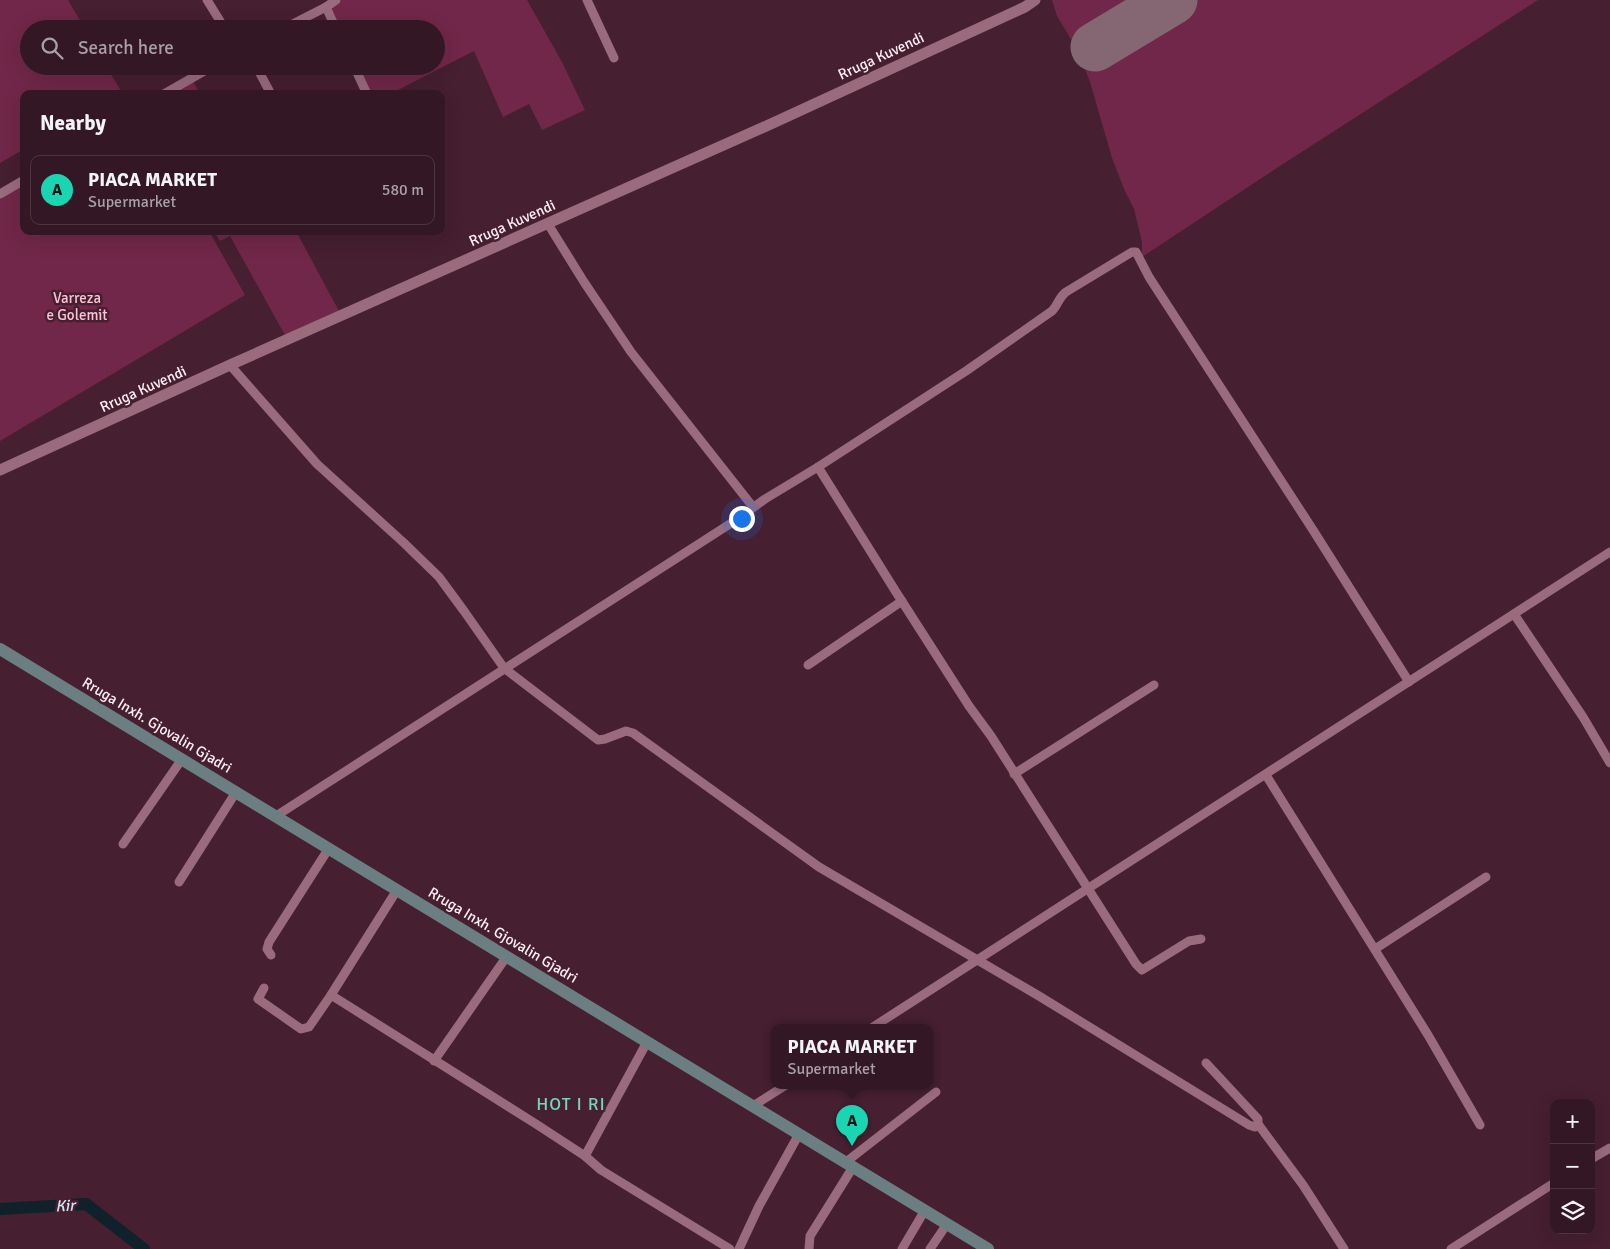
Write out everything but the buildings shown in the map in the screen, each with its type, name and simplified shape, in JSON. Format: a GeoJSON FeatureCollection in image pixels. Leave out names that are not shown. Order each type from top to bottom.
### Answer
{"type":"FeatureCollection","features":[{"type":"Feature","properties":{"kind":"main road","name":"Rruga Inxh. Gjovalin Gjadri"},"geometry":{"type":"LineString","coordinates":[[0,648],[988,1249]]}},
{"type":"Feature","properties":{"kind":"street"},"geometry":{"type":"LineString","coordinates":[[207,0],[219,20]]}},
{"type":"Feature","properties":{"kind":"street"},"geometry":{"type":"LineString","coordinates":[[301,20],[336,0]]}},
{"type":"Feature","properties":{"kind":"street"},"geometry":{"type":"LineString","coordinates":[[587,0],[614,58]]}},
{"type":"Feature","properties":{"kind":"street","name":"Rruga Kuvendi"},"geometry":{"type":"LineString","coordinates":[[0,470],[230,365],[773,123],[1025,7],[1035,0]]}},
{"type":"Feature","properties":{"kind":"street"},"geometry":{"type":"LineString","coordinates":[[326,7],[332,20]]}},
{"type":"Feature","properties":{"kind":"street"},"geometry":{"type":"LineString","coordinates":[[171,90],[197,75]]}},
{"type":"Feature","properties":{"kind":"street"},"geometry":{"type":"LineString","coordinates":[[261,75],[270,90]]}},
{"type":"Feature","properties":{"kind":"street"},"geometry":{"type":"LineString","coordinates":[[358,75],[365,90]]}},
{"type":"Feature","properties":{"kind":"street"},"geometry":{"type":"LineString","coordinates":[[0,194],[20,182]]}},
{"type":"Feature","properties":{"kind":"street"},"geometry":{"type":"LineString","coordinates":[[548,224],[589,290],[631,352],[753,507]]}},
{"type":"Feature","properties":{"kind":"street"},"geometry":{"type":"LineString","coordinates":[[276,816],[966,371],[1056,308],[1066,292],[1132,252],[1136,252],[1149,277],[1409,682]]}},
{"type":"Feature","properties":{"kind":"street"},"geometry":{"type":"LineString","coordinates":[[230,365],[317,464],[404,543],[438,577],[504,668],[598,740],[626,730],[633,733],[819,867],[977,959],[1249,1125],[1255,1127],[1258,1124]]}},
{"type":"Feature","properties":{"kind":"street"},"geometry":{"type":"LineString","coordinates":[[818,467],[1132,958],[1142,970],[1189,941],[1201,939]]}},
{"type":"Feature","properties":{"kind":"street"},"geometry":{"type":"LineString","coordinates":[[879,1024],[1610,552]]}},
{"type":"Feature","properties":{"kind":"street"},"geometry":{"type":"LineString","coordinates":[[808,664],[902,601]]}},
{"type":"Feature","properties":{"kind":"street"},"geometry":{"type":"LineString","coordinates":[[1514,614],[1583,717],[1610,763]]}},
{"type":"Feature","properties":{"kind":"street"},"geometry":{"type":"LineString","coordinates":[[1014,774],[1154,685]]}},
{"type":"Feature","properties":{"kind":"street"},"geometry":{"type":"LineString","coordinates":[[123,844],[182,759]]}},
{"type":"Feature","properties":{"kind":"street"},"geometry":{"type":"LineString","coordinates":[[1266,774],[1428,1035],[1480,1125]]}},
{"type":"Feature","properties":{"kind":"street"},"geometry":{"type":"LineString","coordinates":[[179,882],[236,792]]}},
{"type":"Feature","properties":{"kind":"street"},"geometry":{"type":"LineString","coordinates":[[271,955],[266,949],[269,942],[329,848]]}},
{"type":"Feature","properties":{"kind":"street"},"geometry":{"type":"LineString","coordinates":[[1375,949],[1486,877]]}},
{"type":"Feature","properties":{"kind":"street"},"geometry":{"type":"LineString","coordinates":[[264,988],[258,999],[301,1029],[309,1027],[397,890]]}},
{"type":"Feature","properties":{"kind":"street"},"geometry":{"type":"LineString","coordinates":[[434,1061],[507,956]]}},
{"type":"Feature","properties":{"kind":"street"},"geometry":{"type":"LineString","coordinates":[[331,995],[585,1156],[601,1170],[730,1249]]}},
{"type":"Feature","properties":{"kind":"street"},"geometry":{"type":"LineString","coordinates":[[585,1156],[647,1042]]}},
{"type":"Feature","properties":{"kind":"street"},"geometry":{"type":"LineString","coordinates":[[1206,1063],[1258,1119],[1258,1124],[1303,1185],[1344,1249]]}},
{"type":"Feature","properties":{"kind":"street"},"geometry":{"type":"LineString","coordinates":[[753,1106],[780,1089]]}},
{"type":"Feature","properties":{"kind":"street"},"geometry":{"type":"LineString","coordinates":[[809,1249],[810,1236],[850,1164],[936,1092]]}},
{"type":"Feature","properties":{"kind":"street"},"geometry":{"type":"LineString","coordinates":[[739,1249],[759,1206],[799,1134]]}},
{"type":"Feature","properties":{"kind":"street"},"geometry":{"type":"LineString","coordinates":[[1595,1157],[1610,1148]]}},
{"type":"Feature","properties":{"kind":"street"},"geometry":{"type":"LineString","coordinates":[[1451,1249],[1550,1186]]}},
{"type":"Feature","properties":{"kind":"street"},"geometry":{"type":"LineString","coordinates":[[902,1249],[925,1210]]}},
{"type":"Feature","properties":{"kind":"street"},"geometry":{"type":"LineString","coordinates":[[930,1249],[947,1224]]}},
{"type":"Feature","properties":{"kind":"green space"},"geometry":{"type":"Polygon","coordinates":[[[0,0],[68,0],[80,20],[20,20],[20,75],[111,75],[120,90],[20,90],[20,151],[0,163],[0,0]]]}},
{"type":"Feature","properties":{"kind":"green space"},"geometry":{"type":"Polygon","coordinates":[[[341,0],[527,0],[562,62],[585,110],[542,130],[529,104],[503,117],[474,51],[445,66],[445,20],[335,20],[330,6],[341,0]]]}},
{"type":"Feature","properties":{"kind":"green space"},"geometry":{"type":"Polygon","coordinates":[[[1052,0],[1538,0],[1142,257],[1142,242],[1134,209],[1112,158],[1090,82],[1078,51],[1057,16],[1052,0]]]}},
{"type":"Feature","properties":{"kind":"green space"},"geometry":{"type":"Polygon","coordinates":[[[360,75],[427,75],[398,90],[367,90],[360,75]]]}},
{"type":"Feature","properties":{"kind":"green space"},"geometry":{"type":"Polygon","coordinates":[[[193,81],[198,90],[177,90],[193,81]]]}},
{"type":"Feature","properties":{"kind":"green space","name":"Varreza e Golemit"},"geometry":{"type":"Polygon","coordinates":[[[20,187],[20,235],[211,235],[245,295],[0,441],[0,199],[20,187]]]}},
{"type":"Feature","properties":{"kind":"green space"},"geometry":{"type":"Polygon","coordinates":[[[216,235],[298,235],[340,313],[286,337],[230,236],[220,241],[216,235]]]}},
{"type":"Feature","properties":{"kind":"waterway","name":"Kir"},"geometry":{"type":"LineString","coordinates":[[0,1209],[86,1204],[144,1249]]}},
{"type":"Feature","properties":{"kind":"runway"},"geometry":{"type":"LineString","coordinates":[[1095,47],[1173,0]]}},
{"type":"Feature","properties":{"kind":"place","name":"PIACA MARKET"},"geometry":{"type":"Point","coordinates":[852,1146]}},
{"type":"Feature","properties":{"kind":"district","name":"HOT I RI"},"geometry":{"type":"Point","coordinates":[571,1104]}}]}
